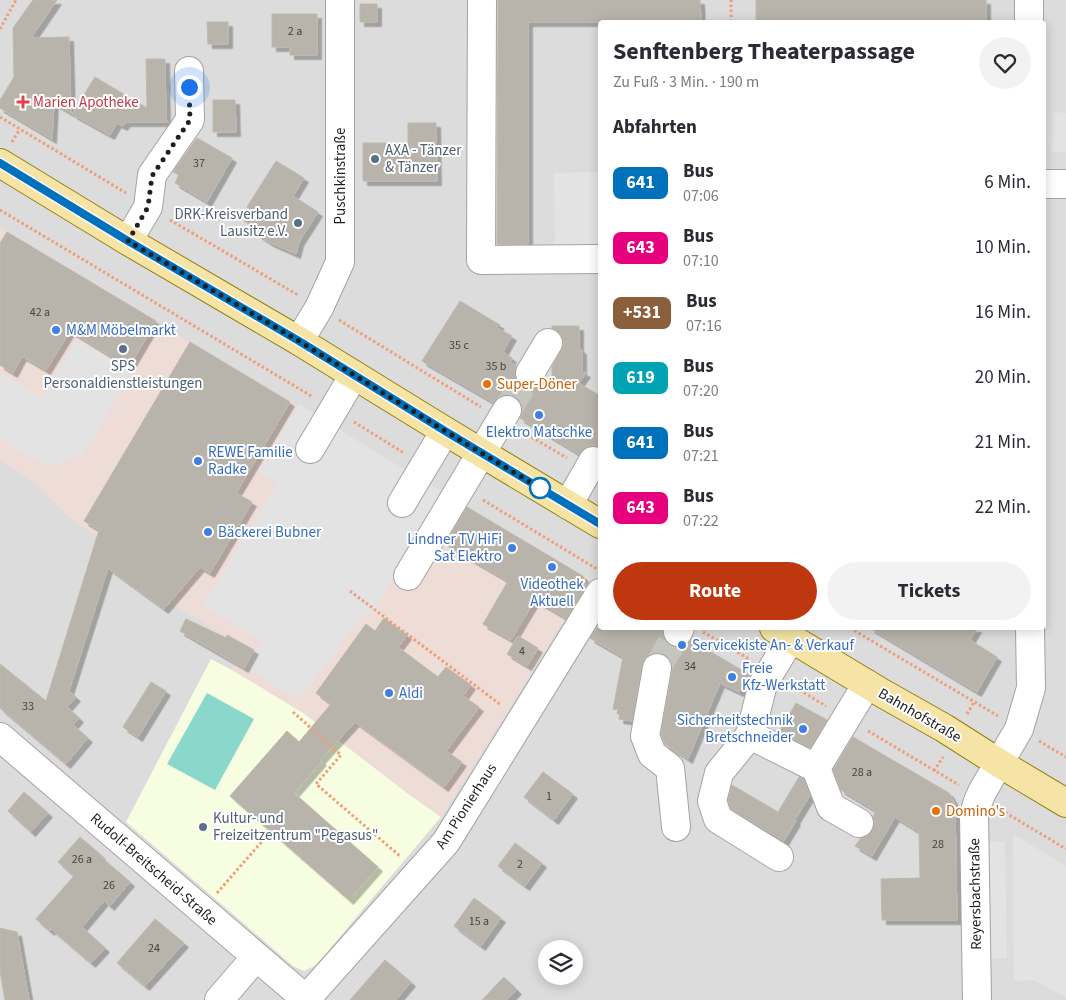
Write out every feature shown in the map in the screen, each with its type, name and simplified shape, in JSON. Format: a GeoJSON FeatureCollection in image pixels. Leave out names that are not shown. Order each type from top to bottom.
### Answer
{"type":"FeatureCollection","features":[{"type":"Feature","properties":{"kind":"main road"},"geometry":{"type":"LineString","coordinates":[[0,163],[128,241],[299,341],[598,523]]}},
{"type":"Feature","properties":{"kind":"main road","name":"Bahnhofstraße"},"geometry":{"type":"LineString","coordinates":[[782,633],[956,735],[1066,803]]}},
{"type":"Feature","properties":{"kind":"street","name":"Puschkinstraße"},"geometry":{"type":"LineString","coordinates":[[299,341],[319,308],[340,262],[340,0]]}},
{"type":"Feature","properties":{"kind":"street"},"geometry":{"type":"LineString","coordinates":[[482,0],[481,260],[598,259]]}},
{"type":"Feature","properties":{"kind":"street"},"geometry":{"type":"LineString","coordinates":[[1029,0],[1029,20]]}},
{"type":"Feature","properties":{"kind":"street"},"geometry":{"type":"LineString","coordinates":[[128,241],[148,207],[152,176],[190,120],[189,71]]}},
{"type":"Feature","properties":{"kind":"street"},"geometry":{"type":"LineString","coordinates":[[1046,184],[1066,184]]}},
{"type":"Feature","properties":{"kind":"street"},"geometry":{"type":"LineString","coordinates":[[530,374],[548,342]]}},
{"type":"Feature","properties":{"kind":"street"},"geometry":{"type":"LineString","coordinates":[[310,449],[354,375]]}},
{"type":"Feature","properties":{"kind":"street"},"geometry":{"type":"LineString","coordinates":[[408,576],[507,410]]}},
{"type":"Feature","properties":{"kind":"street"},"geometry":{"type":"LineString","coordinates":[[402,504],[445,431]]}},
{"type":"Feature","properties":{"kind":"street"},"geometry":{"type":"LineString","coordinates":[[568,504],[593,462]]}},
{"type":"Feature","properties":{"kind":"street","name":"Am Pionierhaus"},"geometry":{"type":"LineString","coordinates":[[307,1000],[446,842],[598,596]]}},
{"type":"Feature","properties":{"kind":"street","name":"Reyersbachstraße"},"geometry":{"type":"LineString","coordinates":[[977,1000],[974,815],[980,797],[1020,729],[1031,688],[1030,630]]}},
{"type":"Feature","properties":{"kind":"street"},"geometry":{"type":"LineString","coordinates":[[779,857],[718,819],[712,801],[719,773],[750,735],[762,684],[770,672],[782,633]]}},
{"type":"Feature","properties":{"kind":"street"},"geometry":{"type":"LineString","coordinates":[[657,668],[646,736],[652,754],[670,768],[676,827]]}},
{"type":"Feature","properties":{"kind":"street"},"geometry":{"type":"LineString","coordinates":[[816,768],[867,684]]}},
{"type":"Feature","properties":{"kind":"street"},"geometry":{"type":"LineString","coordinates":[[750,735],[816,768],[831,807],[859,824]]}},
{"type":"Feature","properties":{"kind":"street","name":"Rudolf-Breitscheid-Straße"},"geometry":{"type":"LineString","coordinates":[[0,737],[307,1000]]}},
{"type":"Feature","properties":{"kind":"street"},"geometry":{"type":"LineString","coordinates":[[218,1000],[256,957]]}},
{"type":"Feature","properties":{"kind":"path"},"geometry":{"type":"LineString","coordinates":[[0,29],[16,0]]}},
{"type":"Feature","properties":{"kind":"path"},"geometry":{"type":"LineString","coordinates":[[731,0],[731,20]]}},
{"type":"Feature","properties":{"kind":"path"},"geometry":{"type":"LineString","coordinates":[[0,210],[425,466]]}},
{"type":"Feature","properties":{"kind":"path"},"geometry":{"type":"LineString","coordinates":[[461,487],[598,569]]}},
{"type":"Feature","properties":{"kind":"path"},"geometry":{"type":"LineString","coordinates":[[350,591],[521,721]]}},
{"type":"Feature","properties":{"kind":"path"},"geometry":{"type":"LineString","coordinates":[[687,630],[770,672],[1066,849]]}},
{"type":"Feature","properties":{"kind":"path"},"geometry":{"type":"LineString","coordinates":[[853,630],[1066,757]]}},
{"type":"Feature","properties":{"kind":"path"},"geometry":{"type":"LineString","coordinates":[[293,712],[341,755],[316,784],[419,872]]}},
{"type":"Feature","properties":{"kind":"path"},"geometry":{"type":"LineString","coordinates":[[934,771],[956,735]]}},
{"type":"Feature","properties":{"kind":"path"},"geometry":{"type":"LineString","coordinates":[[202,910],[271,831]]}},
{"type":"Feature","properties":{"kind":"shaded area"},"geometry":{"type":"Polygon","coordinates":[[[0,0],[1066,0],[1066,1000],[0,1000],[0,0]]]}},
{"type":"Feature","properties":{"kind":"shaded area"},"geometry":{"type":"Polygon","coordinates":[[[1053,112],[1066,113],[1066,152],[1052,152],[1053,112]]]}},
{"type":"Feature","properties":{"kind":"shaded area"},"geometry":{"type":"Polygon","coordinates":[[[598,172],[598,249],[555,250],[554,173],[598,172]]]}},
{"type":"Feature","properties":{"kind":"shaded area"},"geometry":{"type":"Polygon","coordinates":[[[0,228],[590,579],[441,817],[303,713],[232,670],[245,648],[166,600],[172,590],[68,516],[29,478],[0,460],[0,228]]]}},
{"type":"Feature","properties":{"kind":"shaded area"},"geometry":{"type":"Polygon","coordinates":[[[77,339],[133,372],[84,453],[65,462],[48,466],[16,449],[0,436],[0,373],[42,397],[77,339]]]}},
{"type":"Feature","properties":{"kind":"shaded area"},"geometry":{"type":"Polygon","coordinates":[[[299,404],[444,495],[371,615],[365,612],[299,700],[246,668],[261,641],[203,605],[277,483],[258,472],[299,404]]]}},
{"type":"Feature","properties":{"kind":"shaded area"},"geometry":{"type":"Polygon","coordinates":[[[211,659],[303,713],[441,817],[316,965],[304,971],[293,966],[126,822],[211,659]]]}},
{"type":"Feature","properties":{"kind":"shaded area"},"geometry":{"type":"Polygon","coordinates":[[[207,693],[254,719],[215,790],[167,764],[207,693]]]}},
{"type":"Feature","properties":{"kind":"shaded area"},"geometry":{"type":"Polygon","coordinates":[[[1013,834],[1066,866],[1066,997],[1034,980],[1014,981],[1013,834]]]}},
{"type":"Feature","properties":{"kind":"shaded area"},"geometry":{"type":"Polygon","coordinates":[[[982,842],[1005,842],[1007,958],[984,959],[982,842]]]}},
{"type":"Feature","properties":{"kind":"building"},"geometry":{"type":"Polygon","coordinates":[[[33,0],[57,0],[31,38],[69,37],[71,113],[54,103],[52,139],[0,108],[0,100],[14,77],[13,28],[33,0]]]}},
{"type":"Feature","properties":{"kind":"building"},"geometry":{"type":"Polygon","coordinates":[[[498,0],[700,0],[701,20],[528,22],[528,244],[497,244],[498,0]]]}},
{"type":"Feature","properties":{"kind":"building"},"geometry":{"type":"Polygon","coordinates":[[[756,0],[986,0],[986,20],[756,20],[756,0]]]}},
{"type":"Feature","properties":{"kind":"building"},"geometry":{"type":"Polygon","coordinates":[[[360,4],[377,4],[377,22],[360,22],[360,4]]]}},
{"type":"Feature","properties":{"kind":"building"},"geometry":{"type":"Polygon","coordinates":[[[272,14],[317,14],[317,55],[290,55],[290,47],[272,47],[272,14]]]}},
{"type":"Feature","properties":{"kind":"building"},"geometry":{"type":"Polygon","coordinates":[[[207,22],[228,22],[228,44],[208,44],[207,22]]]}},
{"type":"Feature","properties":{"kind":"building"},"geometry":{"type":"Polygon","coordinates":[[[146,59],[165,59],[166,120],[169,122],[126,122],[123,126],[117,123],[110,135],[72,114],[95,77],[147,108],[146,59]]]}},
{"type":"Feature","properties":{"kind":"building"},"geometry":{"type":"Polygon","coordinates":[[[213,100],[235,100],[236,132],[213,132],[213,100]]]}},
{"type":"Feature","properties":{"kind":"building"},"geometry":{"type":"Polygon","coordinates":[[[408,123],[436,123],[437,181],[363,181],[363,143],[408,143],[408,123]]]}},
{"type":"Feature","properties":{"kind":"building"},"geometry":{"type":"Polygon","coordinates":[[[197,138],[232,158],[207,202],[175,183],[179,175],[173,172],[197,138]]]}},
{"type":"Feature","properties":{"kind":"building"},"geometry":{"type":"Polygon","coordinates":[[[276,161],[304,178],[293,196],[318,212],[299,242],[296,254],[269,242],[257,234],[259,230],[244,221],[251,210],[247,207],[276,161]]]}},
{"type":"Feature","properties":{"kind":"building"},"geometry":{"type":"Polygon","coordinates":[[[7,232],[156,321],[129,367],[70,331],[46,370],[22,356],[13,373],[0,365],[0,243],[7,232]]]}},
{"type":"Feature","properties":{"kind":"building"},"geometry":{"type":"Polygon","coordinates":[[[460,301],[500,325],[497,328],[512,336],[503,352],[512,358],[510,362],[516,366],[514,373],[517,381],[522,386],[529,389],[537,387],[543,381],[552,386],[552,367],[564,343],[561,335],[552,326],[579,326],[582,371],[586,373],[579,383],[598,395],[598,446],[592,445],[586,447],[579,454],[520,418],[523,411],[521,403],[515,396],[508,394],[500,396],[493,402],[422,361],[460,301]]]}},
{"type":"Feature","properties":{"kind":"building"},"geometry":{"type":"Polygon","coordinates":[[[190,342],[290,402],[236,493],[252,502],[210,573],[200,567],[164,609],[108,568],[69,691],[76,697],[67,707],[79,718],[73,725],[88,738],[66,764],[0,708],[0,664],[46,701],[99,530],[84,521],[190,342]]]}},
{"type":"Feature","properties":{"kind":"building"},"geometry":{"type":"Polygon","coordinates":[[[467,507],[583,576],[586,586],[566,618],[535,600],[511,640],[483,624],[508,581],[445,544],[467,507]]]}},
{"type":"Feature","properties":{"kind":"building"},"geometry":{"type":"Polygon","coordinates":[[[384,618],[407,635],[398,647],[438,677],[446,667],[471,685],[463,696],[479,707],[446,751],[462,762],[444,787],[355,722],[320,760],[322,761],[294,793],[378,867],[349,900],[230,796],[287,731],[299,742],[331,704],[316,693],[366,624],[375,631],[384,618]]]}},
{"type":"Feature","properties":{"kind":"building"},"geometry":{"type":"Polygon","coordinates":[[[186,619],[226,638],[227,635],[254,650],[244,668],[180,631],[186,619]]]}},
{"type":"Feature","properties":{"kind":"building"},"geometry":{"type":"Polygon","coordinates":[[[597,628],[598,630],[663,630],[665,640],[671,646],[679,648],[691,640],[750,675],[739,692],[720,683],[688,759],[665,744],[661,734],[672,671],[671,662],[667,656],[659,653],[651,654],[645,658],[642,665],[632,721],[619,719],[620,710],[613,709],[623,657],[590,638],[597,628]]]}},
{"type":"Feature","properties":{"kind":"building"},"geometry":{"type":"Polygon","coordinates":[[[873,630],[976,630],[970,640],[997,657],[977,692],[873,630]]]}},
{"type":"Feature","properties":{"kind":"building"},"geometry":{"type":"Polygon","coordinates":[[[518,636],[538,648],[527,666],[507,654],[518,636]]]}},
{"type":"Feature","properties":{"kind":"building"},"geometry":{"type":"Polygon","coordinates":[[[151,682],[166,691],[138,737],[123,727],[151,682]]]}},
{"type":"Feature","properties":{"kind":"building","name":"Sicherheitstechnik Bretschneider"},"geometry":{"type":"Polygon","coordinates":[[[796,703],[827,720],[810,748],[779,732],[796,703]]]}},
{"type":"Feature","properties":{"kind":"building"},"geometry":{"type":"Polygon","coordinates":[[[853,737],[949,793],[955,804],[957,920],[882,920],[881,879],[920,878],[919,832],[895,817],[872,856],[855,846],[860,839],[872,831],[875,823],[873,817],[876,811],[841,790],[833,770],[853,737]]]}},
{"type":"Feature","properties":{"kind":"building"},"geometry":{"type":"Polygon","coordinates":[[[543,772],[573,794],[554,820],[524,797],[543,772]]]}},
{"type":"Feature","properties":{"kind":"building"},"geometry":{"type":"Polygon","coordinates":[[[799,777],[804,779],[810,795],[784,841],[731,809],[728,800],[732,785],[778,812],[799,777]]]}},
{"type":"Feature","properties":{"kind":"building"},"geometry":{"type":"Polygon","coordinates":[[[24,792],[48,813],[31,832],[8,811],[24,792]]]}},
{"type":"Feature","properties":{"kind":"building"},"geometry":{"type":"Polygon","coordinates":[[[80,837],[130,882],[110,906],[104,901],[82,927],[105,948],[91,963],[51,929],[50,931],[36,919],[74,876],[58,862],[80,837]]]}},
{"type":"Feature","properties":{"kind":"building"},"geometry":{"type":"Polygon","coordinates":[[[515,843],[542,863],[525,886],[498,866],[515,843]]]}},
{"type":"Feature","properties":{"kind":"building"},"geometry":{"type":"Polygon","coordinates":[[[474,898],[501,918],[481,946],[454,926],[474,898]]]}},
{"type":"Feature","properties":{"kind":"building"},"geometry":{"type":"Polygon","coordinates":[[[155,919],[184,943],[145,986],[117,963],[155,919]]]}},
{"type":"Feature","properties":{"kind":"building"},"geometry":{"type":"Polygon","coordinates":[[[0,928],[17,932],[29,1000],[5,1000],[0,971],[0,928]]]}},
{"type":"Feature","properties":{"kind":"building"},"geometry":{"type":"Polygon","coordinates":[[[385,960],[411,982],[396,1000],[350,1000],[385,960]]]}},
{"type":"Feature","properties":{"kind":"building"},"geometry":{"type":"Polygon","coordinates":[[[504,977],[517,990],[507,1000],[482,1000],[504,977]]]}},
{"type":"Feature","properties":{"kind":"tunnel"},"geometry":{"type":"LineString","coordinates":[[507,410],[530,373]]}},
{"type":"Feature","properties":{"kind":"tunnel"},"geometry":{"type":"LineString","coordinates":[[657,668],[678,632]]}},
{"type":"Feature","properties":{"kind":"bus line","name":"641"},"geometry":{"type":"LineString","coordinates":[[0,163],[128,241],[299,341],[598,523]]}},
{"type":"Feature","properties":{"kind":"place","name":"Marien Apotheke"},"geometry":{"type":"Point","coordinates":[23,102]}},
{"type":"Feature","properties":{"kind":"place","name":"AXA - Tänzer & Tänzer"},"geometry":{"type":"Point","coordinates":[375,159]}},
{"type":"Feature","properties":{"kind":"place","name":"DRK-Kreisverband Lausitz e.V."},"geometry":{"type":"Point","coordinates":[298,223]}},
{"type":"Feature","properties":{"kind":"place","name":"M&M Möbelmarkt"},"geometry":{"type":"Point","coordinates":[56,330]}},
{"type":"Feature","properties":{"kind":"place","name":"SPS Personaldienstleistungen"},"geometry":{"type":"Point","coordinates":[123,349]}},
{"type":"Feature","properties":{"kind":"place","name":"Super-Döner"},"geometry":{"type":"Point","coordinates":[487,384]}},
{"type":"Feature","properties":{"kind":"place","name":"Elektro Matschke"},"geometry":{"type":"Point","coordinates":[539,415]}},
{"type":"Feature","properties":{"kind":"place","name":"REWE Familie Radke"},"geometry":{"type":"Point","coordinates":[198,461]}},
{"type":"Feature","properties":{"kind":"place","name":"Bäckerei Bubner"},"geometry":{"type":"Point","coordinates":[208,532]}},
{"type":"Feature","properties":{"kind":"place","name":"Lindner TV HiFi Sat Elektro"},"geometry":{"type":"Point","coordinates":[512,548]}},
{"type":"Feature","properties":{"kind":"place","name":"Videothek Aktuell"},"geometry":{"type":"Point","coordinates":[552,567]}},
{"type":"Feature","properties":{"kind":"place","name":"Servicekiste An- & Verkauf"},"geometry":{"type":"Point","coordinates":[682,645]}},
{"type":"Feature","properties":{"kind":"place","name":"Freie Kfz-Werkstatt"},"geometry":{"type":"Point","coordinates":[732,677]}},
{"type":"Feature","properties":{"kind":"place","name":"Aldi"},"geometry":{"type":"Point","coordinates":[389,693]}},
{"type":"Feature","properties":{"kind":"place","name":"Sicherheitstechnik Bretschneider"},"geometry":{"type":"Point","coordinates":[803,729]}},
{"type":"Feature","properties":{"kind":"place","name":"Domino's"},"geometry":{"type":"Point","coordinates":[936,811]}},
{"type":"Feature","properties":{"kind":"place","name":"Kultur- und Freizeitzentrum \"Pegasus\""},"geometry":{"type":"Point","coordinates":[203,827]}},
{"type":"Feature","properties":{"kind":"route"},"geometry":{"type":"LineString","coordinates":[[189,87],[190,120],[152,176],[148,207],[128,241],[299,341],[540,488]]}}]}
